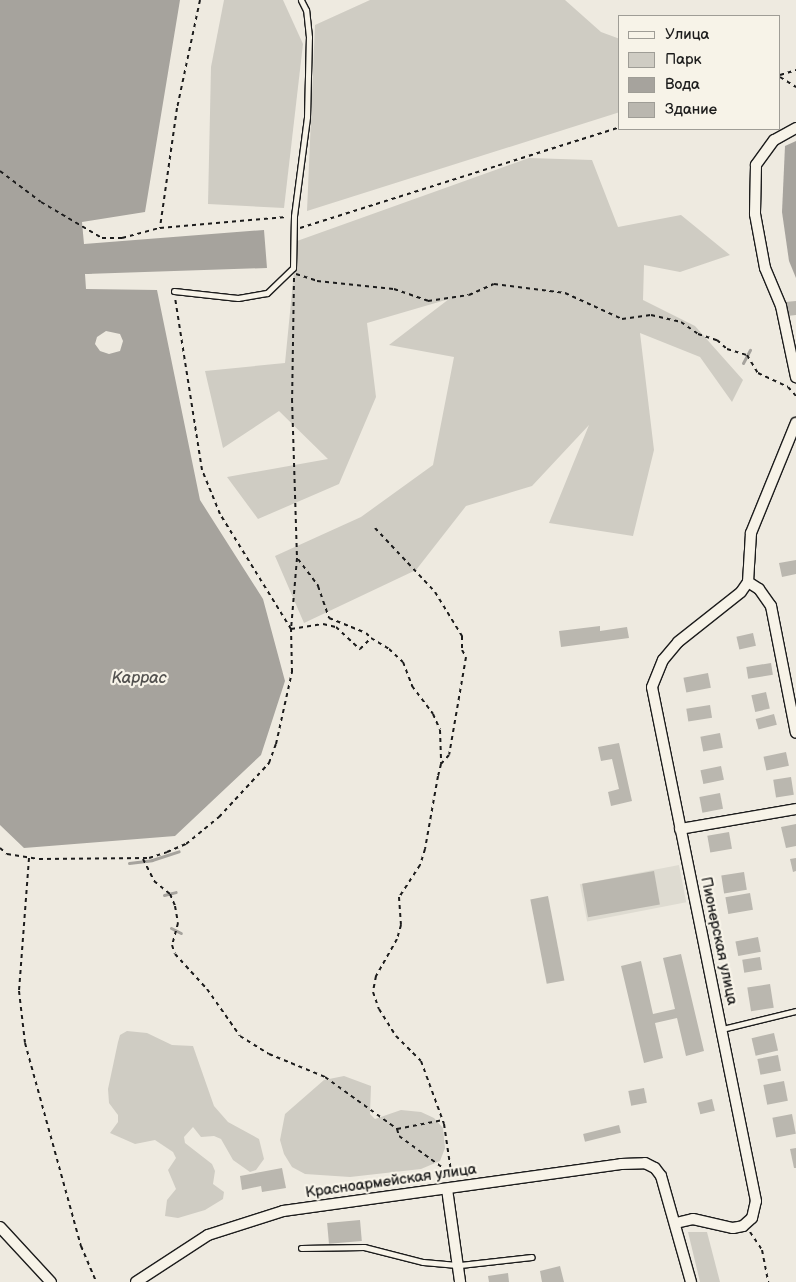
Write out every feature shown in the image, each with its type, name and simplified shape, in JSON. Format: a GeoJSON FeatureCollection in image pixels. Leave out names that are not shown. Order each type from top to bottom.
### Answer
{"type":"FeatureCollection","features":[{"type":"Feature","properties":{"kind":"street"},"geometry":{"type":"LineString","coordinates":[[796,128],[774,140],[756,165],[755,214],[765,268],[782,306],[796,377]]}},
{"type":"Feature","properties":{"kind":"street"},"geometry":{"type":"LineString","coordinates":[[796,424],[751,532],[748,582],[760,589],[771,606],[796,733]]}},
{"type":"Feature","properties":{"kind":"street","name":"Пионерская улица"},"geometry":{"type":"LineString","coordinates":[[743,1226],[752,1218],[756,1200],[652,687],[662,660],[678,642],[741,592],[748,582]]}},
{"type":"Feature","properties":{"kind":"street"},"geometry":{"type":"LineString","coordinates":[[680,829],[796,809]]}},
{"type":"Feature","properties":{"kind":"street","name":"Красноармейская улица"},"geometry":{"type":"LineString","coordinates":[[136,1282],[208,1235],[283,1211],[621,1164],[645,1163],[655,1168],[661,1176],[676,1223]]}},
{"type":"Feature","properties":{"kind":"street"},"geometry":{"type":"LineString","coordinates":[[451,1188],[460,1265],[460,1282]]}},
{"type":"Feature","properties":{"kind":"street"},"geometry":{"type":"LineString","coordinates":[[691,1282],[676,1223],[693,1219],[733,1228],[743,1226]]}},
{"type":"Feature","properties":{"kind":"street"},"geometry":{"type":"LineString","coordinates":[[0,1227],[51,1282]]}},
{"type":"Feature","properties":{"kind":"lane"},"geometry":{"type":"LineString","coordinates":[[174,290],[238,298],[267,293],[293,268],[294,216],[307,118],[309,36],[306,10],[301,0]]}},
{"type":"Feature","properties":{"kind":"lane"},"geometry":{"type":"LineString","coordinates":[[722,1028],[796,1011]]}},
{"type":"Feature","properties":{"kind":"lane"},"geometry":{"type":"LineString","coordinates":[[301,1248],[364,1247],[423,1262],[460,1265],[532,1256]]}},
{"type":"Feature","properties":{"kind":"path"},"geometry":{"type":"LineString","coordinates":[[160,228],[177,108],[200,0]]}},
{"type":"Feature","properties":{"kind":"path"},"geometry":{"type":"LineString","coordinates":[[781,76],[796,70]]}},
{"type":"Feature","properties":{"kind":"path"},"geometry":{"type":"LineString","coordinates":[[781,77],[796,87]]}},
{"type":"Feature","properties":{"kind":"path"},"geometry":{"type":"LineString","coordinates":[[295,229],[618,128]]}},
{"type":"Feature","properties":{"kind":"path"},"geometry":{"type":"LineString","coordinates":[[0,171],[88,232],[102,238],[122,238],[160,228],[294,216]]}},
{"type":"Feature","properties":{"kind":"path"},"geometry":{"type":"LineString","coordinates":[[0,848],[8,854],[29,858],[142,858],[186,844],[219,818],[269,763],[287,704],[292,672],[291,629],[297,558],[292,399],[293,268]]}},
{"type":"Feature","properties":{"kind":"path"},"geometry":{"type":"LineString","coordinates":[[294,274],[357,287],[394,289],[428,301],[455,298],[494,284],[565,293],[622,319],[651,315],[681,322],[698,334],[717,340],[727,349],[747,355],[758,373],[788,387],[796,396]]}},
{"type":"Feature","properties":{"kind":"path"},"geometry":{"type":"LineString","coordinates":[[174,290],[202,470],[220,514],[291,629]]}},
{"type":"Feature","properties":{"kind":"path"},"geometry":{"type":"LineString","coordinates":[[375,528],[385,542],[426,580],[462,636],[462,650],[466,657],[463,682],[451,729],[449,755],[441,764]]}},
{"type":"Feature","properties":{"kind":"path"},"geometry":{"type":"LineString","coordinates":[[297,558],[318,586],[328,618],[359,630],[389,649],[403,662],[412,686],[434,714],[440,730],[441,764],[425,849],[420,865],[399,897],[401,925],[397,939],[376,976],[373,992],[379,1009],[396,1036],[422,1061],[443,1120],[451,1173],[451,1188]]}},
{"type":"Feature","properties":{"kind":"path"},"geometry":{"type":"LineString","coordinates":[[291,629],[323,624],[336,627],[360,649],[370,638]]}},
{"type":"Feature","properties":{"kind":"path"},"geometry":{"type":"LineString","coordinates":[[29,858],[19,991],[25,1043],[81,1246],[96,1282]]}},
{"type":"Feature","properties":{"kind":"path"},"geometry":{"type":"LineString","coordinates":[[142,858],[154,882],[170,894],[175,906],[178,923],[172,945],[175,954],[216,1000],[234,1030],[264,1051],[325,1077],[397,1129],[399,1136],[451,1173]]}},
{"type":"Feature","properties":{"kind":"path"},"geometry":{"type":"LineString","coordinates":[[397,1129],[443,1120]]}},
{"type":"Feature","properties":{"kind":"path"},"geometry":{"type":"LineString","coordinates":[[743,1226],[755,1237],[762,1250],[768,1282]]}},
{"type":"Feature","properties":{"kind":"shaded area"},"geometry":{"type":"Polygon","coordinates":[[[679,865],[686,902],[587,922],[580,884],[679,865]]]}},
{"type":"Feature","properties":{"kind":"green space"},"geometry":{"type":"Polygon","coordinates":[[[224,0],[283,0],[303,44],[284,208],[208,204],[211,67],[224,0]]]}},
{"type":"Feature","properties":{"kind":"green space"},"geometry":{"type":"Polygon","coordinates":[[[370,0],[565,0],[601,32],[618,38],[618,113],[307,211],[315,25],[370,0]]]}},
{"type":"Feature","properties":{"kind":"green space"},"geometry":{"type":"Polygon","coordinates":[[[529,158],[592,160],[618,227],[681,215],[730,255],[680,272],[644,265],[643,300],[695,326],[743,380],[732,402],[700,357],[640,333],[654,450],[633,536],[549,523],[589,425],[532,486],[466,506],[416,570],[304,623],[275,556],[361,517],[433,465],[454,357],[389,345],[449,299],[367,323],[376,397],[339,484],[258,519],[227,477],[328,459],[279,411],[223,448],[205,371],[285,363],[297,241],[529,158]]]}},
{"type":"Feature","properties":{"kind":"green space"},"geometry":{"type":"Polygon","coordinates":[[[127,1031],[147,1033],[172,1045],[193,1046],[214,1106],[228,1122],[259,1139],[264,1159],[256,1170],[250,1172],[233,1160],[221,1139],[214,1136],[201,1137],[193,1127],[184,1137],[185,1143],[212,1164],[215,1171],[213,1184],[224,1192],[223,1199],[205,1210],[178,1218],[165,1216],[167,1200],[176,1189],[168,1170],[176,1158],[173,1152],[155,1140],[135,1144],[110,1133],[118,1122],[118,1115],[109,1103],[108,1089],[120,1035],[127,1031]]]}},
{"type":"Feature","properties":{"kind":"green space"},"geometry":{"type":"Polygon","coordinates":[[[344,1076],[371,1086],[370,1114],[375,1119],[401,1110],[421,1112],[434,1118],[443,1128],[445,1148],[440,1161],[421,1169],[350,1177],[305,1174],[292,1167],[284,1154],[280,1140],[285,1114],[324,1080],[344,1076]]]}},
{"type":"Feature","properties":{"kind":"green space"},"geometry":{"type":"Polygon","coordinates":[[[688,1232],[707,1232],[720,1282],[700,1282],[688,1232]]]}},
{"type":"Feature","properties":{"kind":"water","name":"Каррас"},"geometry":{"type":"Polygon","coordinates":[[[0,0],[180,0],[145,212],[82,222],[84,244],[264,230],[267,268],[85,274],[86,289],[157,290],[200,500],[263,599],[285,681],[261,755],[175,836],[24,848],[0,825],[0,0]],[[106,331],[97,337],[95,344],[100,351],[109,354],[120,351],[123,341],[120,334],[106,331]]]}},
{"type":"Feature","properties":{"kind":"water"},"geometry":{"type":"Polygon","coordinates":[[[796,141],[796,278],[789,261],[782,212],[785,146],[796,141]]]}},
{"type":"Feature","properties":{"kind":"building"},"geometry":{"type":"Polygon","coordinates":[[[796,301],[796,315],[787,316],[785,302],[796,301]]]}},
{"type":"Feature","properties":{"kind":"building"},"geometry":{"type":"Polygon","coordinates":[[[796,560],[796,574],[782,577],[779,563],[796,560]]]}},
{"type":"Feature","properties":{"kind":"building"},"geometry":{"type":"Polygon","coordinates":[[[600,626],[600,631],[627,627],[629,638],[561,647],[559,631],[600,626]]]}},
{"type":"Feature","properties":{"kind":"building"},"geometry":{"type":"Polygon","coordinates":[[[753,633],[756,646],[739,649],[736,637],[753,633]]]}},
{"type":"Feature","properties":{"kind":"building"},"geometry":{"type":"Polygon","coordinates":[[[771,663],[773,675],[748,679],[746,667],[771,663]]]}},
{"type":"Feature","properties":{"kind":"building"},"geometry":{"type":"Polygon","coordinates":[[[708,673],[711,688],[686,692],[683,678],[708,673]]]}},
{"type":"Feature","properties":{"kind":"building"},"geometry":{"type":"Polygon","coordinates":[[[766,692],[770,709],[755,712],[751,695],[766,692]]]}},
{"type":"Feature","properties":{"kind":"building"},"geometry":{"type":"Polygon","coordinates":[[[710,705],[712,718],[688,722],[686,709],[710,705]]]}},
{"type":"Feature","properties":{"kind":"building"},"geometry":{"type":"Polygon","coordinates":[[[774,714],[777,725],[758,730],[756,719],[774,714]]]}},
{"type":"Feature","properties":{"kind":"building"},"geometry":{"type":"Polygon","coordinates":[[[720,733],[723,748],[703,752],[700,737],[720,733]]]}},
{"type":"Feature","properties":{"kind":"building"},"geometry":{"type":"Polygon","coordinates":[[[619,743],[632,801],[611,806],[608,792],[619,789],[612,759],[601,761],[598,747],[619,743]]]}},
{"type":"Feature","properties":{"kind":"building"},"geometry":{"type":"Polygon","coordinates":[[[786,752],[789,766],[766,770],[764,757],[786,752]]]}},
{"type":"Feature","properties":{"kind":"building"},"geometry":{"type":"Polygon","coordinates":[[[721,766],[724,780],[703,784],[700,770],[721,766]]]}},
{"type":"Feature","properties":{"kind":"building"},"geometry":{"type":"Polygon","coordinates":[[[791,777],[794,795],[776,798],[773,780],[791,777]]]}},
{"type":"Feature","properties":{"kind":"building"},"geometry":{"type":"Polygon","coordinates":[[[720,793],[723,809],[702,813],[699,797],[720,793]]]}},
{"type":"Feature","properties":{"kind":"building"},"geometry":{"type":"Polygon","coordinates":[[[796,824],[796,846],[786,848],[781,827],[796,824]]]}},
{"type":"Feature","properties":{"kind":"building"},"geometry":{"type":"Polygon","coordinates":[[[729,832],[732,849],[710,853],[707,836],[729,832]]]}},
{"type":"Feature","properties":{"kind":"building"},"geometry":{"type":"Polygon","coordinates":[[[796,858],[796,871],[793,872],[790,859],[796,858]]]}},
{"type":"Feature","properties":{"kind":"building"},"geometry":{"type":"Polygon","coordinates":[[[654,871],[660,904],[588,917],[582,884],[654,871]]]}},
{"type":"Feature","properties":{"kind":"building"},"geometry":{"type":"Polygon","coordinates":[[[744,872],[747,890],[724,893],[721,876],[744,872]]]}},
{"type":"Feature","properties":{"kind":"building"},"geometry":{"type":"Polygon","coordinates":[[[750,893],[753,910],[728,914],[725,897],[750,893]]]}},
{"type":"Feature","properties":{"kind":"building"},"geometry":{"type":"Polygon","coordinates":[[[548,896],[564,980],[547,984],[530,899],[548,896]]]}},
{"type":"Feature","properties":{"kind":"building"},"geometry":{"type":"Polygon","coordinates":[[[758,937],[761,952],[738,956],[735,941],[758,937]]]}},
{"type":"Feature","properties":{"kind":"building"},"geometry":{"type":"Polygon","coordinates":[[[681,954],[704,1051],[686,1056],[677,1018],[655,1023],[663,1058],[644,1063],[621,966],[641,961],[653,1014],[675,1009],[663,958],[681,954]]]}},
{"type":"Feature","properties":{"kind":"building"},"geometry":{"type":"Polygon","coordinates":[[[760,957],[762,970],[744,973],[742,960],[760,957]]]}},
{"type":"Feature","properties":{"kind":"building"},"geometry":{"type":"Polygon","coordinates":[[[770,984],[774,1008],[751,1011],[747,988],[770,984]]]}},
{"type":"Feature","properties":{"kind":"building"},"geometry":{"type":"Polygon","coordinates":[[[774,1033],[778,1051],[756,1056],[752,1038],[774,1033]]]}},
{"type":"Feature","properties":{"kind":"building"},"geometry":{"type":"Polygon","coordinates":[[[778,1055],[781,1071],[760,1075],[757,1059],[778,1055]]]}},
{"type":"Feature","properties":{"kind":"building"},"geometry":{"type":"Polygon","coordinates":[[[784,1081],[788,1101],[767,1105],[763,1085],[784,1081]]]}},
{"type":"Feature","properties":{"kind":"building"},"geometry":{"type":"Polygon","coordinates":[[[644,1088],[647,1103],[631,1106],[628,1091],[644,1088]]]}},
{"type":"Feature","properties":{"kind":"building"},"geometry":{"type":"Polygon","coordinates":[[[712,1099],[715,1111],[700,1114],[697,1103],[712,1099]]]}},
{"type":"Feature","properties":{"kind":"building"},"geometry":{"type":"Polygon","coordinates":[[[792,1114],[796,1134],[776,1137],[772,1118],[792,1114]]]}},
{"type":"Feature","properties":{"kind":"building"},"geometry":{"type":"Polygon","coordinates":[[[619,1125],[621,1133],[585,1142],[583,1134],[619,1125]]]}},
{"type":"Feature","properties":{"kind":"building"},"geometry":{"type":"Polygon","coordinates":[[[796,1148],[796,1168],[794,1168],[790,1149],[796,1148]]]}},
{"type":"Feature","properties":{"kind":"building"},"geometry":{"type":"Polygon","coordinates":[[[282,1168],[286,1188],[262,1192],[261,1186],[242,1190],[240,1176],[282,1168]]]}},
{"type":"Feature","properties":{"kind":"building"},"geometry":{"type":"Polygon","coordinates":[[[360,1220],[362,1241],[329,1244],[327,1223],[360,1220]]]}},
{"type":"Feature","properties":{"kind":"building"},"geometry":{"type":"Polygon","coordinates":[[[560,1266],[564,1282],[542,1282],[540,1271],[560,1266]]]}},
{"type":"Feature","properties":{"kind":"building"},"geometry":{"type":"Polygon","coordinates":[[[508,1273],[509,1282],[489,1282],[488,1276],[508,1273]]]}},
{"type":"Feature","properties":{"kind":"waterway"},"geometry":{"type":"LineString","coordinates":[[743,363],[750,350]]}},
{"type":"Feature","properties":{"kind":"waterway"},"geometry":{"type":"LineString","coordinates":[[129,863],[152,860],[179,851]]}},
{"type":"Feature","properties":{"kind":"waterway"},"geometry":{"type":"LineString","coordinates":[[164,895],[176,892]]}},
{"type":"Feature","properties":{"kind":"waterway"},"geometry":{"type":"LineString","coordinates":[[171,928],[181,933]]}}]}
